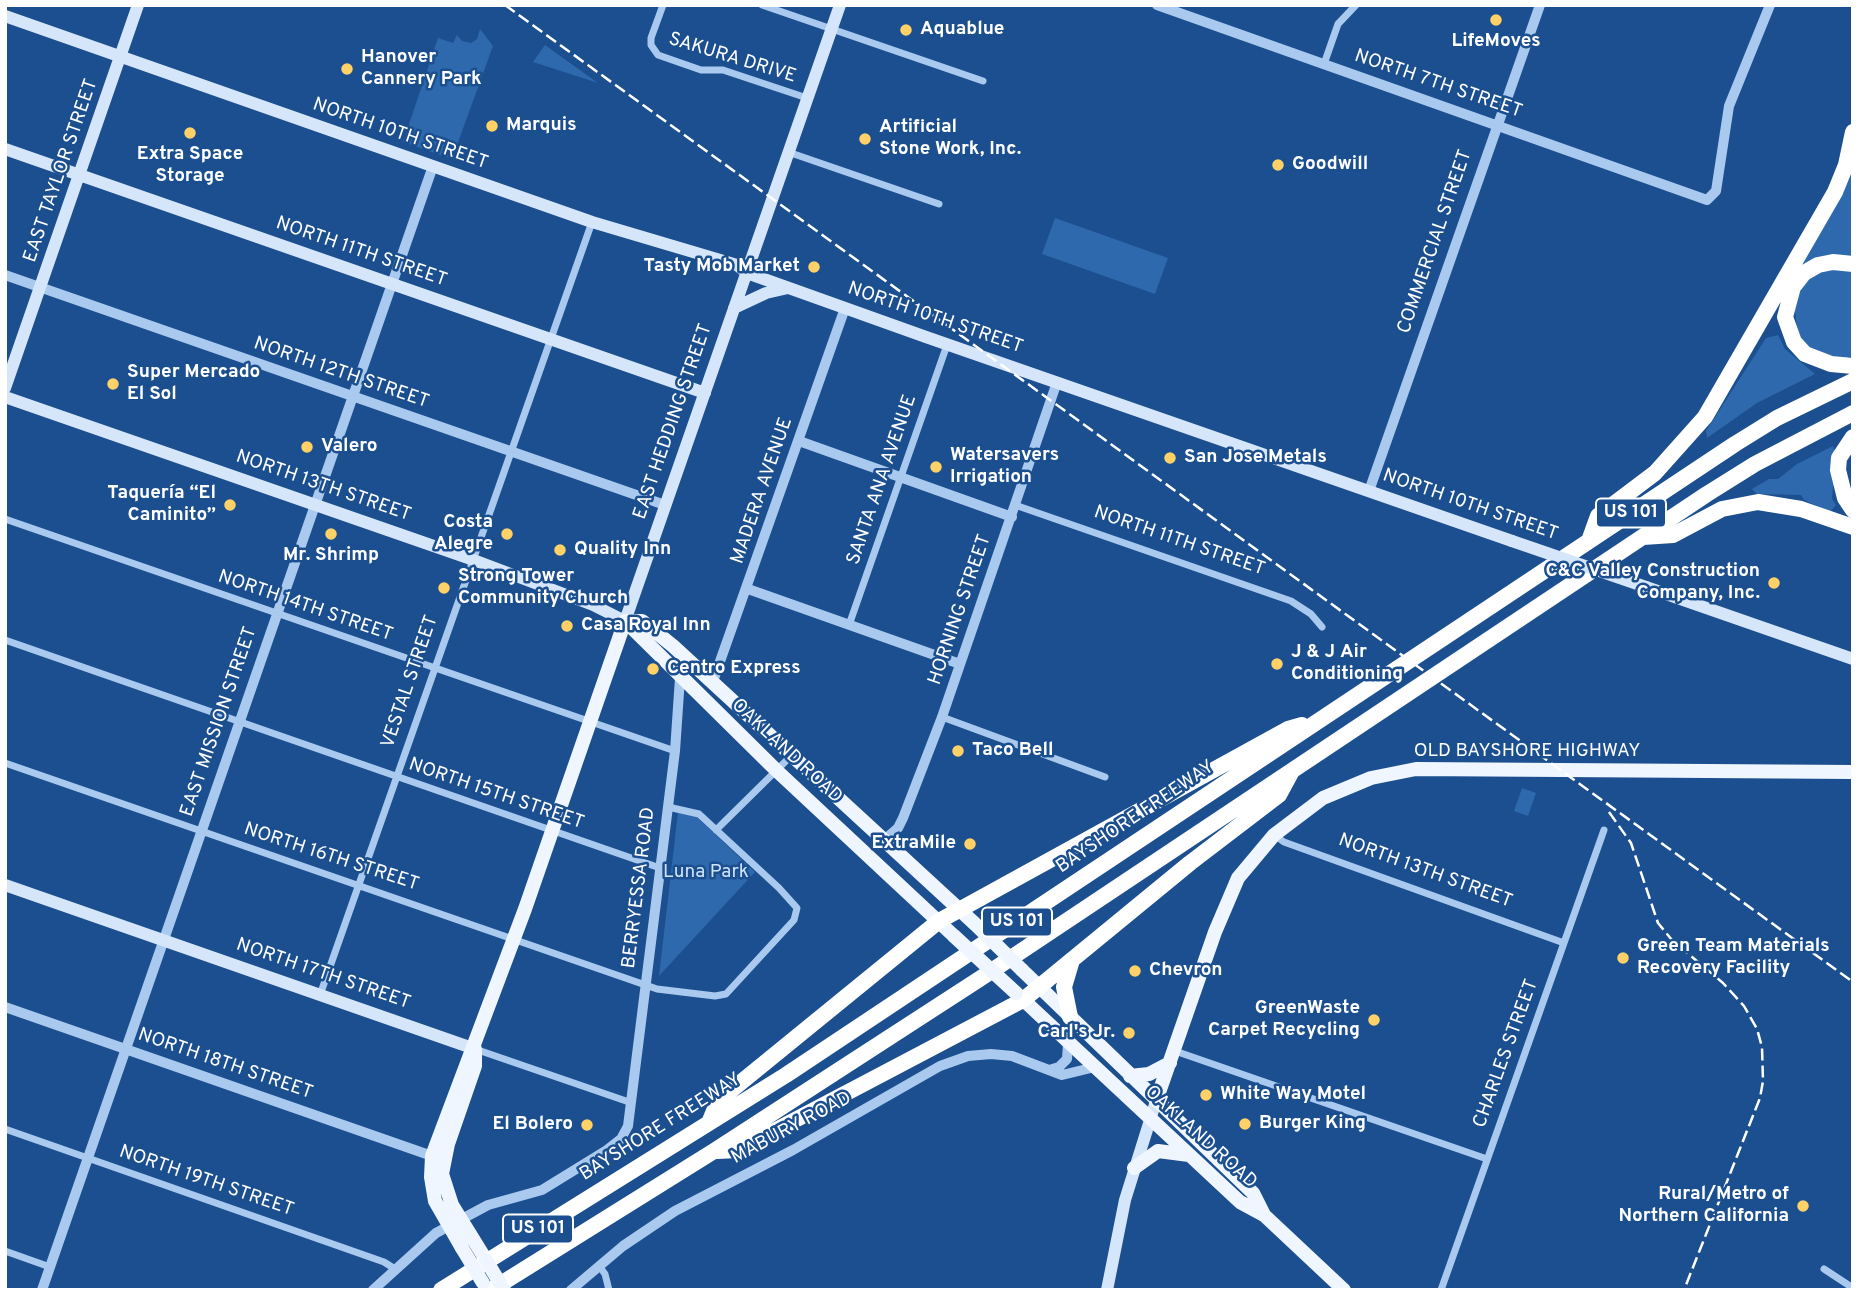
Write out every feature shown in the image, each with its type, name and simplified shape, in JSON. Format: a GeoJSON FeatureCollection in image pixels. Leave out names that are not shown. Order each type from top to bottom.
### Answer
{"type":"FeatureCollection","features":[{"type":"Feature","properties":{"kind":"highway"},"geometry":{"type":"LineString","coordinates":[[1589,541],[1598,516],[1655,473],[1705,417],[1835,192],[1846,164],[1853,132]]}},
{"type":"Feature","properties":{"kind":"highway"},"geometry":{"type":"LineString","coordinates":[[1853,264],[1833,262],[1818,265],[1804,273],[1793,287],[1785,317],[1794,342],[1805,354],[1830,364],[1853,366]]}},
{"type":"Feature","properties":{"kind":"highway","name":"BAYSHORE FREEWAY"},"geometry":{"type":"LineString","coordinates":[[441,1290],[709,1123],[1735,444],[1777,418],[1853,381]]}},
{"type":"Feature","properties":{"kind":"highway","name":"US 101"},"geometry":{"type":"LineString","coordinates":[[489,1290],[714,1151],[1755,464],[1853,413]]}},
{"type":"Feature","properties":{"kind":"highway"},"geometry":{"type":"LineString","coordinates":[[1853,437],[1839,458],[1838,470],[1844,498],[1853,510]]}},
{"type":"Feature","properties":{"kind":"highway"},"geometry":{"type":"LineString","coordinates":[[1642,537],[1673,535],[1722,509],[1758,502],[1801,509],[1853,527]]}},
{"type":"Feature","properties":{"kind":"highway"},"geometry":{"type":"LineString","coordinates":[[709,1123],[718,1101],[939,921],[1288,729],[1323,719]]}},
{"type":"Feature","properties":{"kind":"highway"},"geometry":{"type":"LineString","coordinates":[[714,1151],[738,1150],[1019,997],[1072,960],[1279,795],[1293,770]]}},
{"type":"Feature","properties":{"kind":"highway"},"geometry":{"type":"LineString","coordinates":[[1070,1017],[1064,988],[1072,960]]}},
{"type":"Feature","properties":{"kind":"main road","name":"EAST TAYLOR STREET"},"geometry":{"type":"LineString","coordinates":[[5,388],[138,5]]}},
{"type":"Feature","properties":{"kind":"main road","name":"EAST HEDDING STREET"},"geometry":{"type":"LineString","coordinates":[[454,1223],[445,1190],[443,1163],[475,1066],[475,1049],[840,5]]}},
{"type":"Feature","properties":{"kind":"main road","name":"NORTH 10TH STREET"},"geometry":{"type":"LineString","coordinates":[[5,16],[592,222],[737,265],[747,273],[947,345],[1853,659]]}},
{"type":"Feature","properties":{"kind":"main road","name":"NORTH 11TH STREET"},"geometry":{"type":"LineString","coordinates":[[5,149],[705,393]]}},
{"type":"Feature","properties":{"kind":"main road"},"geometry":{"type":"LineString","coordinates":[[734,308],[766,293],[789,288]]}},
{"type":"Feature","properties":{"kind":"main road","name":"NORTH 13TH STREET"},"geometry":{"type":"LineString","coordinates":[[5,397],[471,559],[593,605],[625,621]]}},
{"type":"Feature","properties":{"kind":"main road","name":"OAKLAND ROAD"},"geometry":{"type":"LineString","coordinates":[[625,621],[776,770],[1068,1044],[1241,1204],[1264,1215],[1344,1290]]}},
{"type":"Feature","properties":{"kind":"main road","name":"OAKLAND ROAD"},"geometry":{"type":"LineString","coordinates":[[625,621],[642,621],[974,923],[1253,1193],[1264,1215]]}},
{"type":"Feature","properties":{"kind":"main road","name":"OLD BAYSHORE HIGHWAY"},"geometry":{"type":"LineString","coordinates":[[1172,1057],[1215,932],[1238,878],[1274,835],[1323,798],[1371,778],[1416,769],[1853,772]]}},
{"type":"Feature","properties":{"kind":"main road","name":"NORTH 17TH STREET"},"geometry":{"type":"LineString","coordinates":[[5,885],[475,1049]]}},
{"type":"Feature","properties":{"kind":"main road","name":"EAST HEDDING STREET"},"geometry":{"type":"LineString","coordinates":[[475,1049],[466,1060],[432,1156],[433,1194],[468,1245],[504,1290]]}},
{"type":"Feature","properties":{"kind":"main road"},"geometry":{"type":"LineString","coordinates":[[1130,1076],[1149,1074],[1172,1057]]}},
{"type":"Feature","properties":{"kind":"main road"},"geometry":{"type":"LineString","coordinates":[[1107,1290],[1134,1168],[1172,1057]]}},
{"type":"Feature","properties":{"kind":"main road"},"geometry":{"type":"LineString","coordinates":[[1134,1168],[1158,1152],[1190,1155]]}},
{"type":"Feature","properties":{"kind":"main road","name":"EAST HEDDING STREET"},"geometry":{"type":"LineString","coordinates":[[468,1245],[489,1290]]}},
{"type":"Feature","properties":{"kind":"street","name":"SAKURA DRIVE"},"geometry":{"type":"LineString","coordinates":[[663,5],[651,38],[651,45],[658,55],[701,70],[723,70],[807,98]]}},
{"type":"Feature","properties":{"kind":"street"},"geometry":{"type":"LineString","coordinates":[[762,5],[983,81]]}},
{"type":"Feature","properties":{"kind":"street","name":"NORTH 7TH STREET"},"geometry":{"type":"LineString","coordinates":[[1157,5],[1707,200],[1716,191],[1729,106],[1770,5]]}},
{"type":"Feature","properties":{"kind":"street"},"geometry":{"type":"LineString","coordinates":[[1324,64],[1338,24],[1356,5]]}},
{"type":"Feature","properties":{"kind":"street","name":"COMMERCIAL STREET"},"geometry":{"type":"LineString","coordinates":[[1369,491],[1540,5]]}},
{"type":"Feature","properties":{"kind":"street"},"geometry":{"type":"LineString","coordinates":[[788,152],[939,204]]}},
{"type":"Feature","properties":{"kind":"street","name":"EAST MISSION STREET"},"geometry":{"type":"LineString","coordinates":[[42,1290],[433,166]]}},
{"type":"Feature","properties":{"kind":"street","name":"VESTAL STREET"},"geometry":{"type":"LineString","coordinates":[[320,995],[509,451],[592,222]]}},
{"type":"Feature","properties":{"kind":"street","name":"NORTH 12TH STREET"},"geometry":{"type":"LineString","coordinates":[[5,275],[665,505]]}},
{"type":"Feature","properties":{"kind":"street","name":"MADERA AVENUE"},"geometry":{"type":"LineString","coordinates":[[712,684],[748,589],[845,308]]}},
{"type":"Feature","properties":{"kind":"street","name":"SANTA ANA AVENUE"},"geometry":{"type":"LineString","coordinates":[[849,625],[947,345]]}},
{"type":"Feature","properties":{"kind":"street","name":"HORNING STREET"},"geometry":{"type":"LineString","coordinates":[[883,841],[898,828],[903,818],[942,717],[1058,382]]}},
{"type":"Feature","properties":{"kind":"street","name":"NORTH 11TH STREET"},"geometry":{"type":"LineString","coordinates":[[799,441],[902,477],[1291,601],[1311,614],[1322,627]]}},
{"type":"Feature","properties":{"kind":"street","name":"NORTH 14TH STREET"},"geometry":{"type":"LineString","coordinates":[[5,519],[675,751]]}},
{"type":"Feature","properties":{"kind":"street"},"geometry":{"type":"LineString","coordinates":[[748,589],[960,664]]}},
{"type":"Feature","properties":{"kind":"street","name":"NORTH 15TH STREET"},"geometry":{"type":"LineString","coordinates":[[5,640],[660,867]]}},
{"type":"Feature","properties":{"kind":"street","name":"BERRYESSA ROAD"},"geometry":{"type":"LineString","coordinates":[[373,1290],[419,1245],[488,1205],[542,1190],[607,1150],[621,1139],[628,1126],[675,751],[680,678]]}},
{"type":"Feature","properties":{"kind":"street"},"geometry":{"type":"LineString","coordinates":[[942,717],[1105,777]]}},
{"type":"Feature","properties":{"kind":"street"},"geometry":{"type":"LineString","coordinates":[[668,807],[699,814],[716,830],[791,756]]}},
{"type":"Feature","properties":{"kind":"street","name":"NORTH 16TH STREET"},"geometry":{"type":"LineString","coordinates":[[5,763],[645,985],[715,996],[726,994],[797,914],[794,903],[716,830]]}},
{"type":"Feature","properties":{"kind":"street","name":"CHARLES STREET"},"geometry":{"type":"LineString","coordinates":[[1441,1290],[1604,830]]}},
{"type":"Feature","properties":{"kind":"street","name":"NORTH 13TH STREET"},"geometry":{"type":"LineString","coordinates":[[1274,835],[1284,842],[1564,943]]}},
{"type":"Feature","properties":{"kind":"street","name":"NORTH 18TH STREET"},"geometry":{"type":"LineString","coordinates":[[5,1007],[432,1156]]}},
{"type":"Feature","properties":{"kind":"street"},"geometry":{"type":"LineString","coordinates":[[1049,1070],[1066,1059],[1068,1044]]}},
{"type":"Feature","properties":{"kind":"street","name":"NORTH 17TH STREET"},"geometry":{"type":"LineString","coordinates":[[475,1049],[629,1102]]}},
{"type":"Feature","properties":{"kind":"street","name":"MABURY ROAD"},"geometry":{"type":"LineString","coordinates":[[571,1290],[674,1211],[793,1150],[940,1066],[968,1056],[991,1054],[1012,1056],[1062,1075],[1095,1067]]}},
{"type":"Feature","properties":{"kind":"street"},"geometry":{"type":"LineString","coordinates":[[1172,1057],[1487,1159]]}},
{"type":"Feature","properties":{"kind":"street","name":"NORTH 19TH STREET"},"geometry":{"type":"LineString","coordinates":[[5,1129],[384,1262],[395,1269]]}},
{"type":"Feature","properties":{"kind":"street"},"geometry":{"type":"LineString","coordinates":[[5,1251],[50,1267]]}},
{"type":"Feature","properties":{"kind":"street"},"geometry":{"type":"LineString","coordinates":[[599,1266],[605,1274],[609,1290]]}},
{"type":"Feature","properties":{"kind":"street"},"geometry":{"type":"LineString","coordinates":[[1824,1269],[1853,1288]]}},
{"type":"Feature","properties":{"kind":"green space"},"geometry":{"type":"Polygon","coordinates":[[[480,29],[493,46],[452,159],[403,142],[438,38],[453,43],[457,35],[462,41],[471,43],[477,39],[480,29]]]}},
{"type":"Feature","properties":{"kind":"green space"},"geometry":{"type":"Polygon","coordinates":[[[545,45],[598,83],[533,62],[545,45]]]}},
{"type":"Feature","properties":{"kind":"green space"},"geometry":{"type":"Polygon","coordinates":[[[1848,171],[1853,171],[1853,257],[1830,255],[1804,266],[1800,262],[1848,171]]]}},
{"type":"Feature","properties":{"kind":"green space"},"geometry":{"type":"Polygon","coordinates":[[[1055,218],[1168,258],[1155,294],[1042,254],[1055,218]]]}},
{"type":"Feature","properties":{"kind":"green space"},"geometry":{"type":"Polygon","coordinates":[[[1830,269],[1853,272],[1853,356],[1843,359],[1812,350],[1798,338],[1794,303],[1803,283],[1816,273],[1830,269]]]}},
{"type":"Feature","properties":{"kind":"green space"},"geometry":{"type":"Polygon","coordinates":[[[1778,335],[1785,349],[1815,374],[1757,403],[1707,438],[1706,431],[1766,338],[1778,335]]]}},
{"type":"Feature","properties":{"kind":"green space"},"geometry":{"type":"Polygon","coordinates":[[[1833,446],[1836,454],[1832,499],[1836,505],[1830,512],[1804,500],[1801,495],[1757,494],[1752,489],[1769,479],[1778,479],[1797,464],[1833,446]]]}},
{"type":"Feature","properties":{"kind":"green space"},"geometry":{"type":"Polygon","coordinates":[[[1522,788],[1536,793],[1528,816],[1514,811],[1522,788]]]}},
{"type":"Feature","properties":{"kind":"green space","name":"Luna Park"},"geometry":{"type":"Polygon","coordinates":[[[678,812],[696,816],[755,872],[659,976],[678,812]]]}},
{"type":"Feature","properties":{"kind":"railway"},"geometry":{"type":"LineString","coordinates":[[505,5],[1853,982]]}},
{"type":"Feature","properties":{"kind":"railway"},"geometry":{"type":"LineString","coordinates":[[1609,812],[1631,843],[1658,923],[1672,940],[1723,983],[1744,1006],[1757,1029],[1762,1047],[1763,1081],[1760,1098],[1684,1290]]}},
{"type":"Feature","properties":{"kind":"place","name":"LifeMoves"},"geometry":{"type":"Point","coordinates":[1496,20]}},
{"type":"Feature","properties":{"kind":"place","name":"Aquablue"},"geometry":{"type":"Point","coordinates":[906,30]}},
{"type":"Feature","properties":{"kind":"place","name":"Hanover Cannery Park"},"geometry":{"type":"Point","coordinates":[347,69]}},
{"type":"Feature","properties":{"kind":"place","name":"Marquis"},"geometry":{"type":"Point","coordinates":[492,126]}},
{"type":"Feature","properties":{"kind":"place","name":"Extra Space Storage"},"geometry":{"type":"Point","coordinates":[190,133]}},
{"type":"Feature","properties":{"kind":"place","name":"Artificial Stone Work, Inc."},"geometry":{"type":"Point","coordinates":[865,139]}},
{"type":"Feature","properties":{"kind":"place","name":"Goodwill"},"geometry":{"type":"Point","coordinates":[1278,165]}},
{"type":"Feature","properties":{"kind":"place","name":"Tasty Mob Market"},"geometry":{"type":"Point","coordinates":[814,267]}},
{"type":"Feature","properties":{"kind":"place","name":"Super Mercado El Sol"},"geometry":{"type":"Point","coordinates":[113,384]}},
{"type":"Feature","properties":{"kind":"place","name":"Valero"},"geometry":{"type":"Point","coordinates":[307,447]}},
{"type":"Feature","properties":{"kind":"place","name":"San Jose Metals"},"geometry":{"type":"Point","coordinates":[1170,458]}},
{"type":"Feature","properties":{"kind":"place","name":"Watersavers Irrigation"},"geometry":{"type":"Point","coordinates":[936,467]}},
{"type":"Feature","properties":{"kind":"place","name":"Taquería “El Caminito”"},"geometry":{"type":"Point","coordinates":[230,505]}},
{"type":"Feature","properties":{"kind":"place","name":"Mr. Shrimp"},"geometry":{"type":"Point","coordinates":[331,534]}},
{"type":"Feature","properties":{"kind":"place","name":"Costa Alegre"},"geometry":{"type":"Point","coordinates":[507,534]}},
{"type":"Feature","properties":{"kind":"place","name":"Quality Inn"},"geometry":{"type":"Point","coordinates":[560,550]}},
{"type":"Feature","properties":{"kind":"place","name":"C&C Valley Construction Company, Inc."},"geometry":{"type":"Point","coordinates":[1774,583]}},
{"type":"Feature","properties":{"kind":"place","name":"Strong Tower Community Church"},"geometry":{"type":"Point","coordinates":[444,588]}},
{"type":"Feature","properties":{"kind":"place","name":"Casa Royal Inn"},"geometry":{"type":"Point","coordinates":[567,626]}},
{"type":"Feature","properties":{"kind":"place","name":"J & J Air Conditioning"},"geometry":{"type":"Point","coordinates":[1277,664]}},
{"type":"Feature","properties":{"kind":"place","name":"Centro Express"},"geometry":{"type":"Point","coordinates":[653,669]}},
{"type":"Feature","properties":{"kind":"place","name":"Taco Bell"},"geometry":{"type":"Point","coordinates":[958,751]}},
{"type":"Feature","properties":{"kind":"place","name":"ExtraMile"},"geometry":{"type":"Point","coordinates":[970,844]}},
{"type":"Feature","properties":{"kind":"place","name":"Green Team Materials Recovery Facility"},"geometry":{"type":"Point","coordinates":[1623,958]}},
{"type":"Feature","properties":{"kind":"place","name":"Chevron"},"geometry":{"type":"Point","coordinates":[1135,971]}},
{"type":"Feature","properties":{"kind":"place","name":"GreenWaste Carpet Recycling"},"geometry":{"type":"Point","coordinates":[1374,1020]}},
{"type":"Feature","properties":{"kind":"place","name":"Carl's Jr."},"geometry":{"type":"Point","coordinates":[1129,1033]}},
{"type":"Feature","properties":{"kind":"place","name":"White Way Motel"},"geometry":{"type":"Point","coordinates":[1206,1095]}},
{"type":"Feature","properties":{"kind":"place","name":"Burger King"},"geometry":{"type":"Point","coordinates":[1245,1124]}},
{"type":"Feature","properties":{"kind":"place","name":"El Bolero"},"geometry":{"type":"Point","coordinates":[587,1125]}},
{"type":"Feature","properties":{"kind":"place","name":"Rural/Metro of Northern California"},"geometry":{"type":"Point","coordinates":[1803,1206]}}]}
